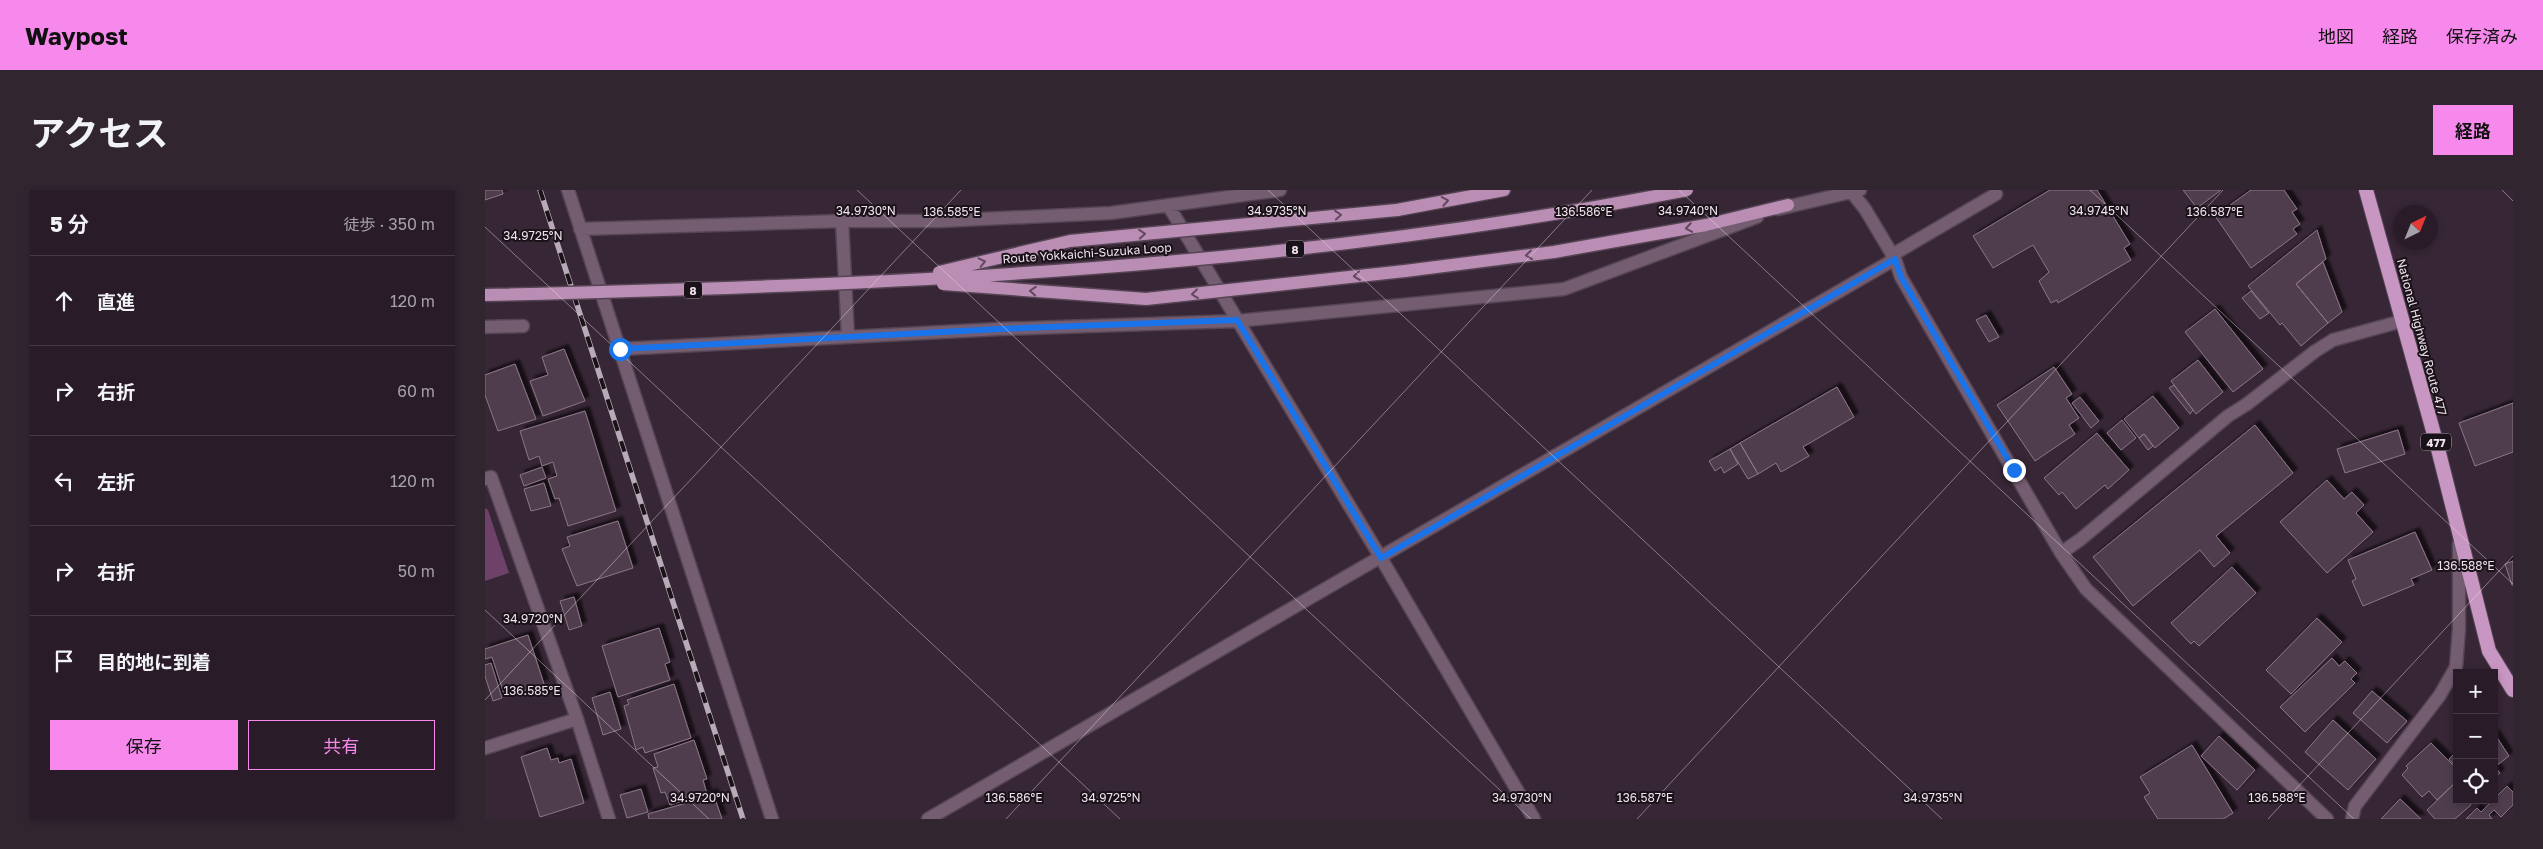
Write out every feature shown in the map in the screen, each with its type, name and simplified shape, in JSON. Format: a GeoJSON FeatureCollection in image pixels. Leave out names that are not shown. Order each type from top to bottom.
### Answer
{"type":"FeatureCollection","features":[{"type":"Feature","properties":{"kind":"highway","name":"National Highway Route 477"},"geometry":{"type":"LineString","coordinates":[[2366,190],[2403,321],[2489,651],[2513,690]]}},
{"type":"Feature","properties":{"kind":"main road","name":"8"},"geometry":{"type":"LineString","coordinates":[[900,281],[1069,241],[1397,210],[1504,190]]}},
{"type":"Feature","properties":{"kind":"main road","name":"Route Yokkaichi-Suzuka Loop"},"geometry":{"type":"LineString","coordinates":[[485,295],[702,290],[900,281],[1232,255],[1384,240],[1631,201],[1687,190]]}},
{"type":"Feature","properties":{"kind":"main road","name":"8"},"geometry":{"type":"LineString","coordinates":[[900,281],[1146,299],[1554,252],[1706,225],[1788,206]]}},
{"type":"Feature","properties":{"kind":"street"},"geometry":{"type":"LineString","coordinates":[[567,190],[772,819]]}},
{"type":"Feature","properties":{"kind":"street"},"geometry":{"type":"LineString","coordinates":[[580,229],[842,221],[940,221],[1101,214],[1280,190]]}},
{"type":"Feature","properties":{"kind":"street"},"geometry":{"type":"LineString","coordinates":[[620,349],[1237,320],[1564,290],[1788,206],[1854,191],[1894,257],[1901,277],[2061,553],[2086,588],[2327,819]]}},
{"type":"Feature","properties":{"kind":"street"},"geometry":{"type":"LineString","coordinates":[[929,819],[1381,558],[1894,257],[1996,194]]}},
{"type":"Feature","properties":{"kind":"street"},"geometry":{"type":"LineString","coordinates":[[1168,205],[1381,558],[1534,819]]}},
{"type":"Feature","properties":{"kind":"street"},"geometry":{"type":"LineString","coordinates":[[842,221],[848,337]]}},
{"type":"Feature","properties":{"kind":"street"},"geometry":{"type":"LineString","coordinates":[[2061,553],[2228,416],[2247,404],[2314,352],[2333,340],[2403,321]]}},
{"type":"Feature","properties":{"kind":"street"},"geometry":{"type":"LineString","coordinates":[[485,327],[523,326]]}},
{"type":"Feature","properties":{"kind":"street"},"geometry":{"type":"LineString","coordinates":[[485,479],[491,477],[577,718],[609,819]]}},
{"type":"Feature","properties":{"kind":"street"},"geometry":{"type":"LineString","coordinates":[[2352,819],[2355,806],[2430,710],[2456,667],[2459,629],[2459,531]]}},
{"type":"Feature","properties":{"kind":"street"},"geometry":{"type":"LineString","coordinates":[[485,748],[577,718]]}},
{"type":"Feature","properties":{"kind":"shaded area"},"geometry":{"type":"Polygon","coordinates":[[[485,508],[488,510],[509,573],[485,581],[485,508]]]}},
{"type":"Feature","properties":{"kind":"building"},"geometry":{"type":"Polygon","coordinates":[[[485,190],[502,190],[503,194],[485,200],[485,190]]]}},
{"type":"Feature","properties":{"kind":"building"},"geometry":{"type":"Polygon","coordinates":[[[2050,190],[2097,190],[2130,244],[2124,248],[2131,260],[2058,303],[2057,300],[2051,303],[2039,281],[2049,272],[2033,245],[1993,268],[1973,236],[2050,190]]]}},
{"type":"Feature","properties":{"kind":"building"},"geometry":{"type":"Polygon","coordinates":[[[2183,190],[2221,190],[2197,208],[2183,190]]]}},
{"type":"Feature","properties":{"kind":"building"},"geometry":{"type":"Polygon","coordinates":[[[2251,190],[2284,190],[2297,209],[2292,212],[2300,224],[2293,229],[2297,234],[2251,268],[2215,216],[2251,190]]]}},
{"type":"Feature","properties":{"kind":"building"},"geometry":{"type":"Polygon","coordinates":[[[2317,230],[2326,259],[2296,284],[2328,323],[2301,346],[2282,323],[2280,325],[2248,286],[2317,230]]]}},
{"type":"Feature","properties":{"kind":"building"},"geometry":{"type":"Polygon","coordinates":[[[2323,262],[2342,312],[2328,323],[2296,284],[2323,262]]]}},
{"type":"Feature","properties":{"kind":"building"},"geometry":{"type":"Polygon","coordinates":[[[2251,291],[2269,313],[2260,319],[2242,298],[2251,291]]]}},
{"type":"Feature","properties":{"kind":"building"},"geometry":{"type":"Polygon","coordinates":[[[2215,309],[2263,369],[2233,392],[2185,332],[2215,309]]]}},
{"type":"Feature","properties":{"kind":"building"},"geometry":{"type":"Polygon","coordinates":[[[1986,315],[1999,337],[1989,342],[1976,320],[1986,315]]]}},
{"type":"Feature","properties":{"kind":"building"},"geometry":{"type":"Polygon","coordinates":[[[564,349],[585,401],[543,416],[530,381],[548,375],[542,357],[564,349]]]}},
{"type":"Feature","properties":{"kind":"building"},"geometry":{"type":"Polygon","coordinates":[[[2198,360],[2223,392],[2196,414],[2171,381],[2198,360]]]}},
{"type":"Feature","properties":{"kind":"building"},"geometry":{"type":"Polygon","coordinates":[[[515,364],[536,419],[498,431],[485,395],[485,375],[515,364]]]}},
{"type":"Feature","properties":{"kind":"building"},"geometry":{"type":"Polygon","coordinates":[[[2054,367],[2072,394],[2066,398],[2079,418],[2069,425],[2075,434],[2035,461],[1997,405],[2054,367]]]}},
{"type":"Feature","properties":{"kind":"building"},"geometry":{"type":"Polygon","coordinates":[[[2174,385],[2193,410],[2190,414],[2169,388],[2174,385]]]}},
{"type":"Feature","properties":{"kind":"building"},"geometry":{"type":"Polygon","coordinates":[[[1837,387],[1854,417],[1803,447],[1809,456],[1781,472],[1776,463],[1758,474],[1740,443],[1837,387]]]}},
{"type":"Feature","properties":{"kind":"building"},"geometry":{"type":"Polygon","coordinates":[[[2153,396],[2179,428],[2155,448],[2144,434],[2139,438],[2124,419],[2153,396]]]}},
{"type":"Feature","properties":{"kind":"building"},"geometry":{"type":"Polygon","coordinates":[[[2080,397],[2099,421],[2091,428],[2072,403],[2080,397]]]}},
{"type":"Feature","properties":{"kind":"building"},"geometry":{"type":"Polygon","coordinates":[[[2513,403],[2513,452],[2475,466],[2459,423],[2513,403]]]}},
{"type":"Feature","properties":{"kind":"building"},"geometry":{"type":"Polygon","coordinates":[[[585,411],[616,511],[568,526],[559,498],[555,499],[548,479],[557,476],[553,462],[542,466],[539,456],[529,460],[520,431],[585,411]]]}},
{"type":"Feature","properties":{"kind":"building"},"geometry":{"type":"Polygon","coordinates":[[[2122,420],[2136,438],[2121,450],[2107,433],[2122,420]]]}},
{"type":"Feature","properties":{"kind":"building"},"geometry":{"type":"Polygon","coordinates":[[[2255,425],[2293,473],[2216,536],[2230,553],[2214,567],[2200,550],[2133,606],[2093,557],[2255,425]]]}},
{"type":"Feature","properties":{"kind":"building"},"geometry":{"type":"Polygon","coordinates":[[[2398,430],[2405,454],[2345,473],[2337,449],[2398,430]]]}},
{"type":"Feature","properties":{"kind":"building"},"geometry":{"type":"Polygon","coordinates":[[[2097,433],[2129,470],[2108,489],[2105,485],[2076,509],[2062,492],[2059,495],[2044,478],[2097,433]]]}},
{"type":"Feature","properties":{"kind":"building"},"geometry":{"type":"Polygon","coordinates":[[[2144,434],[2153,446],[2148,450],[2139,438],[2144,434]]]}},
{"type":"Feature","properties":{"kind":"building"},"geometry":{"type":"Polygon","coordinates":[[[1740,443],[1758,474],[1748,479],[1730,449],[1740,443]]]}},
{"type":"Feature","properties":{"kind":"building"},"geometry":{"type":"Polygon","coordinates":[[[1730,449],[1738,464],[1724,473],[1721,467],[1715,471],[1709,461],[1730,449]]]}},
{"type":"Feature","properties":{"kind":"building"},"geometry":{"type":"Polygon","coordinates":[[[542,467],[546,478],[524,486],[520,475],[542,467]]]}},
{"type":"Feature","properties":{"kind":"building"},"geometry":{"type":"Polygon","coordinates":[[[2327,480],[2344,499],[2352,492],[2364,505],[2356,513],[2373,532],[2327,573],[2280,522],[2327,480]]]}},
{"type":"Feature","properties":{"kind":"building"},"geometry":{"type":"Polygon","coordinates":[[[544,483],[551,506],[531,511],[524,489],[544,483]]]}},
{"type":"Feature","properties":{"kind":"building"},"geometry":{"type":"Polygon","coordinates":[[[618,521],[633,568],[577,586],[562,549],[570,546],[567,537],[618,521]]]}},
{"type":"Feature","properties":{"kind":"building"},"geometry":{"type":"Polygon","coordinates":[[[2415,532],[2432,570],[2411,579],[2414,585],[2363,606],[2352,581],[2356,579],[2348,560],[2415,532]]]}},
{"type":"Feature","properties":{"kind":"building"},"geometry":{"type":"Polygon","coordinates":[[[2513,561],[2513,585],[2512,585],[2505,564],[2513,561]]]}},
{"type":"Feature","properties":{"kind":"building"},"geometry":{"type":"Polygon","coordinates":[[[2232,567],[2256,593],[2199,646],[2194,641],[2191,644],[2171,623],[2232,567]]]}},
{"type":"Feature","properties":{"kind":"building"},"geometry":{"type":"Polygon","coordinates":[[[574,597],[582,626],[569,630],[560,601],[574,597]]]}},
{"type":"Feature","properties":{"kind":"building"},"geometry":{"type":"Polygon","coordinates":[[[2317,618],[2342,642],[2291,694],[2266,670],[2317,618]]]}},
{"type":"Feature","properties":{"kind":"building"},"geometry":{"type":"Polygon","coordinates":[[[659,628],[670,662],[665,664],[670,680],[618,697],[602,646],[659,628]]]}},
{"type":"Feature","properties":{"kind":"building"},"geometry":{"type":"Polygon","coordinates":[[[528,635],[544,684],[505,697],[492,657],[485,659],[485,649],[528,635]]]}},
{"type":"Feature","properties":{"kind":"building"},"geometry":{"type":"Polygon","coordinates":[[[2332,658],[2339,666],[2345,661],[2357,673],[2351,679],[2355,683],[2305,732],[2280,707],[2332,658]]]}},
{"type":"Feature","properties":{"kind":"building"},"geometry":{"type":"Polygon","coordinates":[[[491,663],[502,698],[493,701],[485,676],[485,665],[491,663]]]}},
{"type":"Feature","properties":{"kind":"building"},"geometry":{"type":"Polygon","coordinates":[[[674,684],[691,738],[645,753],[643,747],[636,750],[624,706],[629,704],[627,700],[674,684]]]}},
{"type":"Feature","properties":{"kind":"building"},"geometry":{"type":"Polygon","coordinates":[[[2372,691],[2407,721],[2387,743],[2353,713],[2372,691]]]}},
{"type":"Feature","properties":{"kind":"building"},"geometry":{"type":"Polygon","coordinates":[[[610,692],[621,729],[603,735],[592,698],[610,692]]]}},
{"type":"Feature","properties":{"kind":"building"},"geometry":{"type":"Polygon","coordinates":[[[2333,720],[2376,759],[2348,790],[2305,752],[2333,720]]]}},
{"type":"Feature","properties":{"kind":"building"},"geometry":{"type":"Polygon","coordinates":[[[2219,736],[2255,770],[2237,790],[2201,756],[2219,736]]]}},
{"type":"Feature","properties":{"kind":"building"},"geometry":{"type":"Polygon","coordinates":[[[2498,739],[2509,756],[2498,765],[2498,739]]]}},
{"type":"Feature","properties":{"kind":"building"},"geometry":{"type":"Polygon","coordinates":[[[694,740],[707,779],[703,780],[707,794],[670,805],[665,792],[661,793],[653,768],[658,767],[654,754],[694,740]]]}},
{"type":"Feature","properties":{"kind":"building"},"geometry":{"type":"Polygon","coordinates":[[[2431,743],[2453,765],[2453,785],[2437,800],[2429,791],[2422,797],[2402,775],[2408,768],[2406,766],[2431,743]]]}},
{"type":"Feature","properties":{"kind":"building"},"geometry":{"type":"Polygon","coordinates":[[[2192,745],[2233,813],[2223,819],[2158,819],[2144,797],[2150,793],[2140,777],[2192,745]]]}},
{"type":"Feature","properties":{"kind":"building"},"geometry":{"type":"Polygon","coordinates":[[[547,748],[551,760],[558,758],[559,763],[571,759],[584,803],[540,817],[521,757],[547,748]]]}},
{"type":"Feature","properties":{"kind":"building"},"geometry":{"type":"Polygon","coordinates":[[[2453,755],[2453,764],[2449,759],[2453,755]]]}},
{"type":"Feature","properties":{"kind":"building"},"geometry":{"type":"Polygon","coordinates":[[[2453,785],[2453,804],[2471,805],[2455,819],[2435,819],[2427,810],[2453,785]]]}},
{"type":"Feature","properties":{"kind":"building"},"geometry":{"type":"Polygon","coordinates":[[[2507,786],[2513,792],[2513,805],[2501,817],[2494,810],[2489,815],[2492,819],[2466,819],[2477,808],[2481,812],[2489,804],[2498,804],[2498,795],[2507,786]]]}},
{"type":"Feature","properties":{"kind":"building"},"geometry":{"type":"Polygon","coordinates":[[[641,789],[648,812],[627,818],[620,795],[641,789]]]}},
{"type":"Feature","properties":{"kind":"building"},"geometry":{"type":"Polygon","coordinates":[[[713,793],[722,819],[649,819],[648,814],[707,797],[705,795],[713,793]]]}},
{"type":"Feature","properties":{"kind":"building"},"geometry":{"type":"Polygon","coordinates":[[[2400,799],[2421,819],[2381,819],[2400,799]]]}},
{"type":"Feature","properties":{"kind":"railway"},"geometry":{"type":"LineString","coordinates":[[540,190],[743,819]]}},
{"type":"Feature","properties":{"kind":"route"},"geometry":{"type":"LineString","coordinates":[[620,349],[999,329],[1237,320],[1381,558],[1895,259],[1901,277],[2014,470]]}}]}
